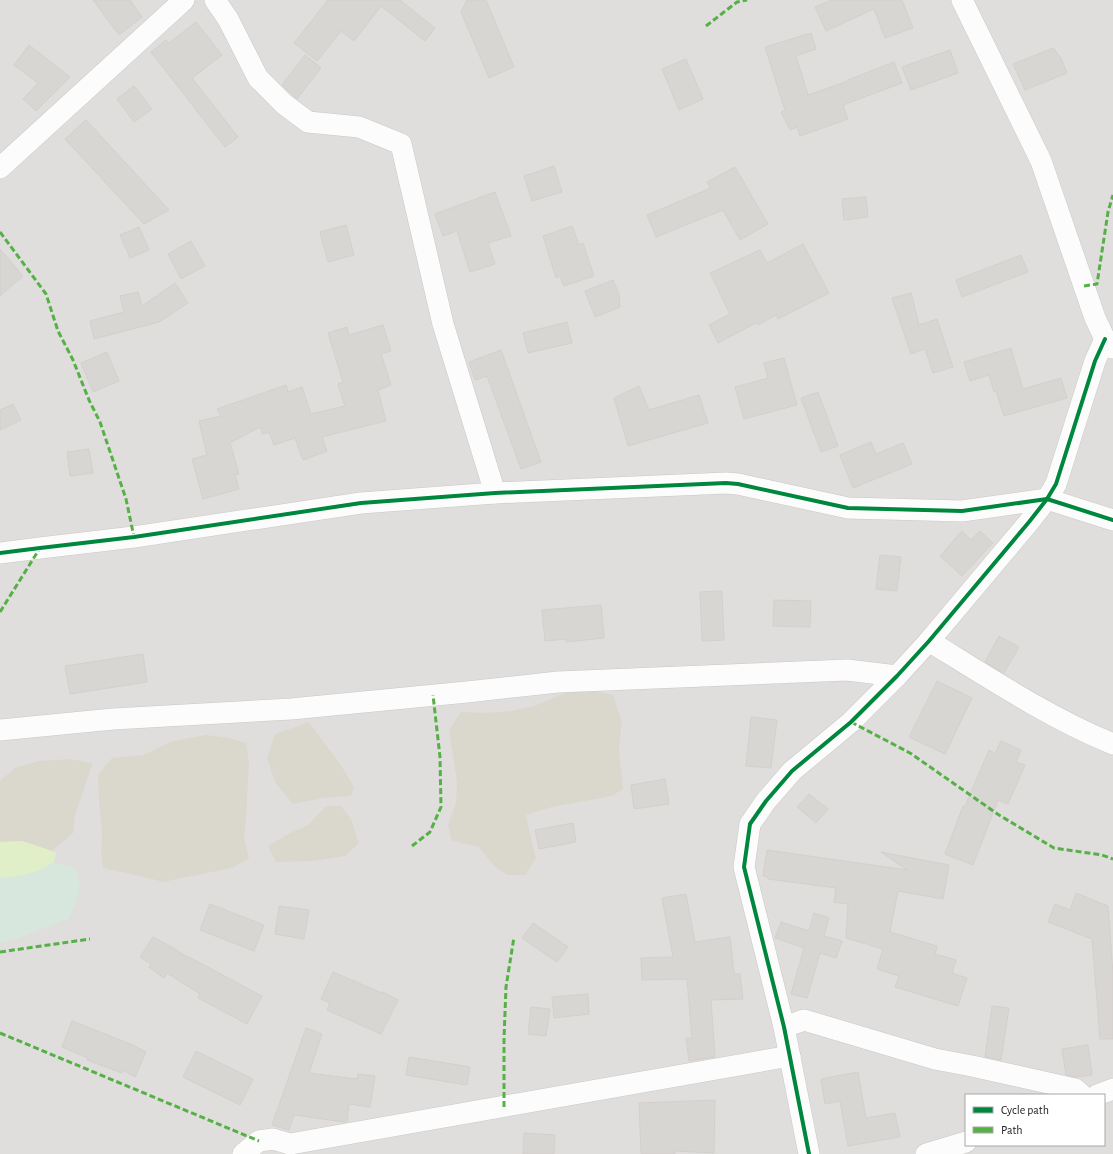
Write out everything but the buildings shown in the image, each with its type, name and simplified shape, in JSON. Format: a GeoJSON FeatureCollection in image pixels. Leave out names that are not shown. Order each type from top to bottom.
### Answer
{"type":"FeatureCollection","features":[{"type":"Feature","properties":{"kind":"street"},"geometry":{"type":"LineString","coordinates":[[0,168],[184,0]]}},
{"type":"Feature","properties":{"kind":"street"},"geometry":{"type":"LineString","coordinates":[[215,0],[228,19],[258,78],[284,104],[308,122],[359,127],[401,144],[443,324],[495,493]]}},
{"type":"Feature","properties":{"kind":"street"},"geometry":{"type":"LineString","coordinates":[[809,1154],[784,1027],[744,867],[750,824],[766,801],[792,771],[851,722],[897,676],[929,641],[1047,499],[1056,484],[1095,361],[1109,344],[1095,318],[1040,161],[962,0]]}},
{"type":"Feature","properties":{"kind":"street"},"geometry":{"type":"LineString","coordinates":[[0,553],[134,538],[361,503],[495,493],[726,483],[738,484],[848,508],[962,511],[1047,499],[1113,520]]}},
{"type":"Feature","properties":{"kind":"street"},"geometry":{"type":"LineString","coordinates":[[929,641],[1032,704],[1093,736],[1113,744]]}},
{"type":"Feature","properties":{"kind":"street"},"geometry":{"type":"LineString","coordinates":[[0,730],[113,719],[291,709],[558,682],[847,670],[897,676]]}},
{"type":"Feature","properties":{"kind":"street"},"geometry":{"type":"LineString","coordinates":[[784,1027],[804,1020],[935,1059],[1075,1089],[1081,1094]]}},
{"type":"Feature","properties":{"kind":"street"},"geometry":{"type":"LineString","coordinates":[[243,1154],[259,1141],[273,1139],[290,1144],[790,1056]]}},
{"type":"Feature","properties":{"kind":"street"},"geometry":{"type":"LineString","coordinates":[[1101,1094],[1113,1090]]}},
{"type":"Feature","properties":{"kind":"street"},"geometry":{"type":"LineString","coordinates":[[926,1154],[965,1142]]}},
{"type":"Feature","properties":{"kind":"shaded area"},"geometry":{"type":"Polygon","coordinates":[[[0,0],[1113,0],[1113,1154],[0,1154],[0,0]]]}},
{"type":"Feature","properties":{"kind":"shaded area"},"geometry":{"type":"Polygon","coordinates":[[[587,690],[613,695],[622,722],[619,749],[623,789],[612,796],[552,807],[526,815],[536,858],[525,875],[507,875],[494,866],[479,847],[451,840],[448,824],[456,803],[457,782],[449,730],[461,712],[486,713],[511,711],[534,706],[565,693],[587,690]]]}},
{"type":"Feature","properties":{"kind":"shaded area"},"geometry":{"type":"Polygon","coordinates":[[[309,722],[342,767],[354,787],[351,796],[323,798],[293,804],[275,782],[267,758],[275,734],[309,722]]]}},
{"type":"Feature","properties":{"kind":"shaded area"},"geometry":{"type":"Polygon","coordinates":[[[206,735],[229,738],[246,743],[249,763],[244,838],[249,858],[232,868],[163,882],[103,868],[98,775],[112,758],[143,755],[173,741],[206,735]]]}},
{"type":"Feature","properties":{"kind":"shaded area"},"geometry":{"type":"Polygon","coordinates":[[[71,759],[93,763],[75,815],[73,833],[52,851],[22,841],[0,842],[0,781],[15,768],[39,761],[71,759]]]}},
{"type":"Feature","properties":{"kind":"shaded area"},"geometry":{"type":"Polygon","coordinates":[[[326,806],[341,806],[351,819],[359,843],[345,856],[313,861],[276,862],[268,846],[290,833],[308,825],[326,806]]]}},
{"type":"Feature","properties":{"kind":"shaded area"},"geometry":{"type":"Polygon","coordinates":[[[52,863],[75,867],[80,884],[74,908],[68,919],[15,939],[0,943],[0,878],[27,874],[52,863]]]}},
{"type":"Feature","properties":{"kind":"green space"},"geometry":{"type":"Polygon","coordinates":[[[22,841],[56,853],[54,862],[39,871],[18,877],[0,878],[0,842],[22,841]]]}},
{"type":"Feature","properties":{"kind":"marked path"},"geometry":{"type":"LineString","coordinates":[[706,26],[737,2],[747,0]]}},
{"type":"Feature","properties":{"kind":"marked path"},"geometry":{"type":"LineString","coordinates":[[1084,286],[1097,284],[1108,212],[1113,195]]}},
{"type":"Feature","properties":{"kind":"marked path"},"geometry":{"type":"LineString","coordinates":[[0,232],[46,294],[58,331],[73,360],[89,400],[100,422],[126,499],[134,537]]}},
{"type":"Feature","properties":{"kind":"marked path"},"geometry":{"type":"LineString","coordinates":[[0,612],[40,548]]}},
{"type":"Feature","properties":{"kind":"marked path"},"geometry":{"type":"LineString","coordinates":[[412,846],[430,832],[441,807],[440,757],[433,695]]}},
{"type":"Feature","properties":{"kind":"marked path"},"geometry":{"type":"LineString","coordinates":[[851,722],[910,753],[999,815],[1054,848],[1102,855],[1113,859]]}},
{"type":"Feature","properties":{"kind":"marked path"},"geometry":{"type":"LineString","coordinates":[[504,1107],[506,987],[514,937]]}},
{"type":"Feature","properties":{"kind":"marked path"},"geometry":{"type":"LineString","coordinates":[[0,952],[90,939]]}},
{"type":"Feature","properties":{"kind":"marked path"},"geometry":{"type":"LineString","coordinates":[[0,1033],[259,1141]]}},
{"type":"Feature","properties":{"kind":"cycle path"},"geometry":{"type":"LineString","coordinates":[[809,1154],[784,1027],[744,867],[750,824],[766,801],[792,771],[851,722],[897,676],[929,641],[1047,499],[1056,484],[1095,361],[1105,339]]}},
{"type":"Feature","properties":{"kind":"cycle path"},"geometry":{"type":"LineString","coordinates":[[0,553],[134,537],[361,503],[495,493],[726,483],[738,484],[848,508],[962,511],[1047,499],[1113,520]]}}]}
